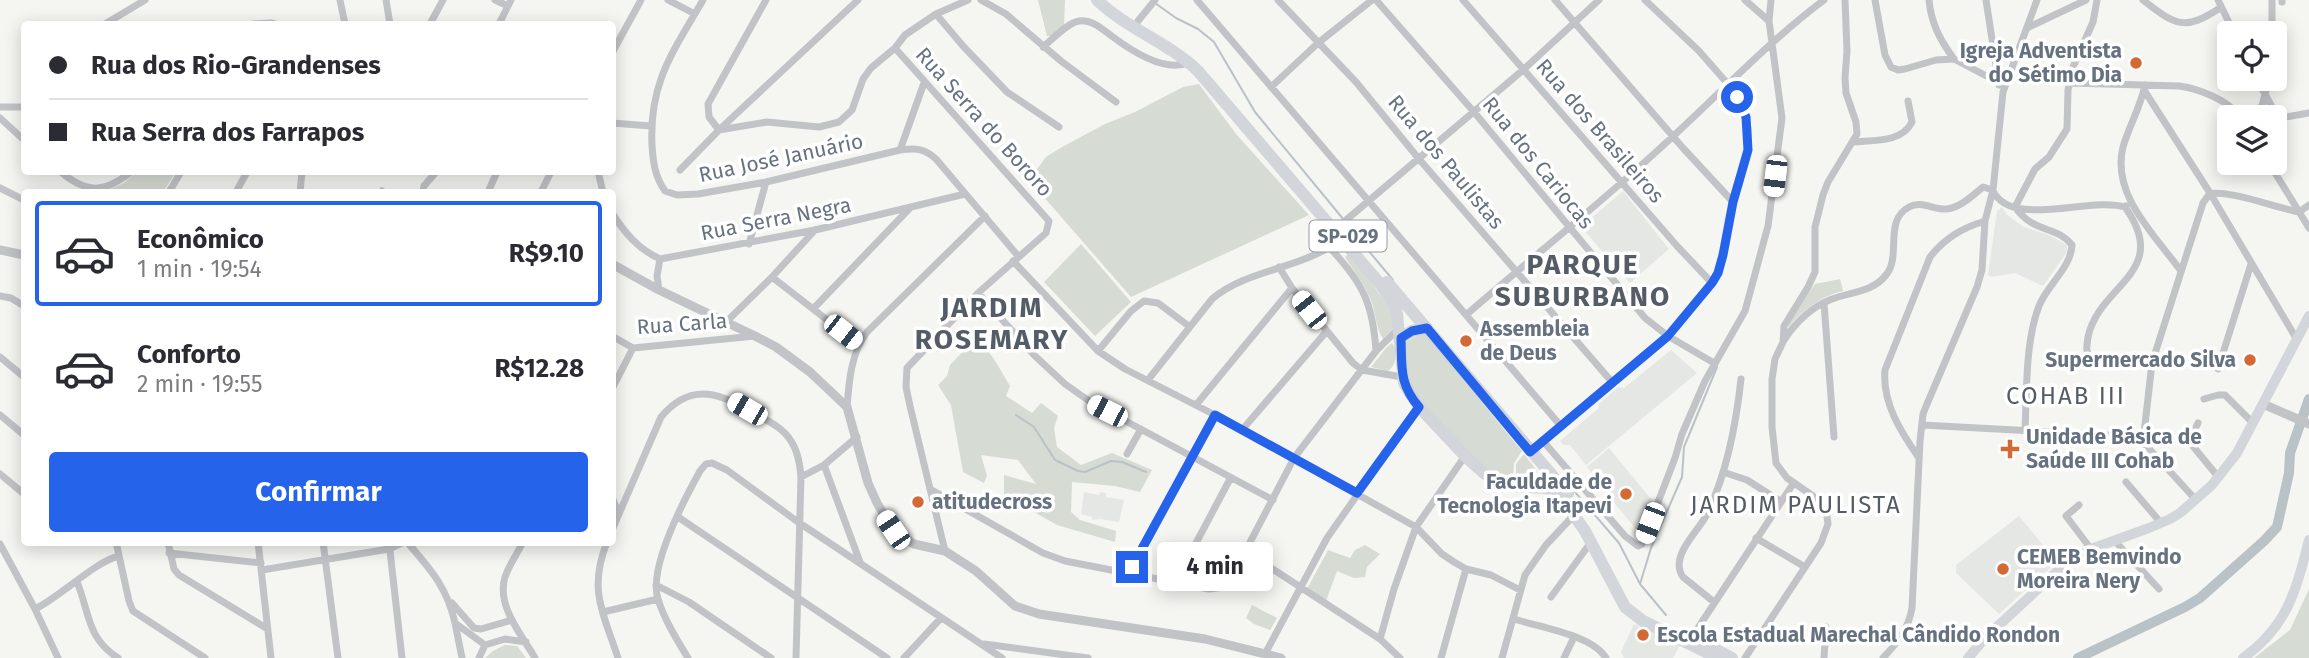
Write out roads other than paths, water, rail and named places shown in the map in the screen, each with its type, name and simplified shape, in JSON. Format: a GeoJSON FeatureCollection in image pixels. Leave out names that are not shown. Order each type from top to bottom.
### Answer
{"type":"FeatureCollection","features":[{"type":"Feature","properties":{"kind":"highway","name":"SP-029"},"geometry":{"type":"LineString","coordinates":[[1097,0],[1189,62],[1340,229],[1568,495],[1590,526],[1630,603],[1646,615],[1732,658]]}},
{"type":"Feature","properties":{"kind":"highway","name":"SP-029"},"geometry":{"type":"LineString","coordinates":[[1108,0],[1174,43],[1199,63],[1340,229],[1394,304],[1400,333],[1402,377],[1407,391],[1419,407],[1485,474],[1518,486],[1555,491],[1575,514],[1619,597],[1632,614],[1702,655],[1718,658]]}},
{"type":"Feature","properties":{"kind":"highway"},"geometry":{"type":"LineString","coordinates":[[1400,333],[1427,328]]}},
{"type":"Feature","properties":{"kind":"highway"},"geometry":{"type":"LineString","coordinates":[[1518,486],[1541,477],[1534,456]]}},
{"type":"Feature","properties":{"kind":"main road"},"geometry":{"type":"LineString","coordinates":[[1968,658],[1986,637],[2064,565],[2091,549],[2161,523],[2180,513],[2219,478],[2237,453],[2309,316]]}},
{"type":"Feature","properties":{"kind":"main road"},"geometry":{"type":"LineString","coordinates":[[2243,658],[2262,644],[2285,615],[2293,598],[2309,540]]}},
{"type":"Feature","properties":{"kind":"street"},"geometry":{"type":"LineString","coordinates":[[110,21],[145,0]]}},
{"type":"Feature","properties":{"kind":"street"},"geometry":{"type":"LineString","coordinates":[[340,0],[344,21]]}},
{"type":"Feature","properties":{"kind":"street"},"geometry":{"type":"LineString","coordinates":[[386,0],[390,21]]}},
{"type":"Feature","properties":{"kind":"street"},"geometry":{"type":"LineString","coordinates":[[432,21],[443,0]]}},
{"type":"Feature","properties":{"kind":"street"},"geometry":{"type":"LineString","coordinates":[[495,0],[510,3],[501,21]]}},
{"type":"Feature","properties":{"kind":"street"},"geometry":{"type":"LineString","coordinates":[[616,46],[642,0]]}},
{"type":"Feature","properties":{"kind":"street"},"geometry":{"type":"LineString","coordinates":[[668,0],[695,14]]}},
{"type":"Feature","properties":{"kind":"street","name":"Rua José Januário"},"geometry":{"type":"LineString","coordinates":[[703,0],[672,51],[655,98],[651,125],[656,175],[669,193],[685,196],[766,182],[900,149],[925,150],[936,159],[985,216],[1016,259],[1098,351],[1416,527],[1442,554],[1466,569],[1491,575],[1520,590]]}},
{"type":"Feature","properties":{"kind":"street"},"geometry":{"type":"LineString","coordinates":[[719,130],[709,117],[708,104],[766,0]]}},
{"type":"Feature","properties":{"kind":"street"},"geometry":{"type":"LineString","coordinates":[[680,170],[858,0]]}},
{"type":"Feature","properties":{"kind":"street"},"geometry":{"type":"LineString","coordinates":[[719,130],[766,122],[819,127],[839,122],[852,110],[859,89],[871,68],[895,48],[905,35],[936,14],[968,0]]}},
{"type":"Feature","properties":{"kind":"street"},"geometry":{"type":"LineString","coordinates":[[981,0],[1006,14],[1043,47],[1116,102]]}},
{"type":"Feature","properties":{"kind":"street"},"geometry":{"type":"LineString","coordinates":[[1138,21],[1155,0]]}},
{"type":"Feature","properties":{"kind":"street"},"geometry":{"type":"LineString","coordinates":[[1197,0],[1560,425]]}},
{"type":"Feature","properties":{"kind":"street","name":"Rua dos Paulistas"},"geometry":{"type":"LineString","coordinates":[[1278,0],[1349,74],[1612,382]]}},
{"type":"Feature","properties":{"kind":"street"},"geometry":{"type":"LineString","coordinates":[[1271,88],[1318,43],[1374,0]]}},
{"type":"Feature","properties":{"kind":"street","name":"Rua dos Cariocas"},"geometry":{"type":"LineString","coordinates":[[1374,0],[1474,112],[1645,318],[1668,336],[1714,363]]}},
{"type":"Feature","properties":{"kind":"street","name":"Rua dos Brasileiros"},"geometry":{"type":"LineString","coordinates":[[1463,0],[1712,283]]}},
{"type":"Feature","properties":{"kind":"street"},"geometry":{"type":"LineString","coordinates":[[1555,0],[1733,202]]}},
{"type":"Feature","properties":{"kind":"street"},"geometry":{"type":"LineString","coordinates":[[1148,380],[1212,299],[1221,292],[1330,248],[1349,217],[1474,112],[1599,0]]}},
{"type":"Feature","properties":{"kind":"street"},"geometry":{"type":"LineString","coordinates":[[1534,456],[1543,441],[1560,425],[1668,336],[1712,283],[1723,255],[1733,202],[1749,142],[1743,108],[1728,84],[1687,37],[1645,0]]}},
{"type":"Feature","properties":{"kind":"street"},"geometry":{"type":"LineString","coordinates":[[1745,0],[1769,21]]}},
{"type":"Feature","properties":{"kind":"street"},"geometry":{"type":"LineString","coordinates":[[1543,441],[1625,536],[1638,546],[1642,544],[1682,433],[1714,363],[1745,311],[1768,226],[1782,118],[1769,21],[1772,0]]}},
{"type":"Feature","properties":{"kind":"street"},"geometry":{"type":"LineString","coordinates":[[1466,315],[1622,183],[1771,44],[1824,0]]}},
{"type":"Feature","properties":{"kind":"street"},"geometry":{"type":"LineString","coordinates":[[1783,342],[1784,326],[1815,272],[1815,228],[1823,195],[1836,167],[1857,134],[1857,122],[1846,93],[1845,0]]}},
{"type":"Feature","properties":{"kind":"street"},"geometry":{"type":"LineString","coordinates":[[1875,0],[1885,55],[1891,67],[1898,70],[1936,60],[1954,59]]}},
{"type":"Feature","properties":{"kind":"street"},"geometry":{"type":"LineString","coordinates":[[1929,0],[1934,26],[1941,42],[1954,59],[1998,82]]}},
{"type":"Feature","properties":{"kind":"street"},"geometry":{"type":"LineString","coordinates":[[1986,0],[1998,82],[2003,92]]}},
{"type":"Feature","properties":{"kind":"street"},"geometry":{"type":"LineString","coordinates":[[1882,658],[1905,633],[1912,608],[1922,425],[1927,404],[1982,270],[1985,221],[1993,190],[2003,92],[2036,0]]}},
{"type":"Feature","properties":{"kind":"street"},"geometry":{"type":"LineString","coordinates":[[2027,28],[2086,0]]}},
{"type":"Feature","properties":{"kind":"street"},"geometry":{"type":"LineString","coordinates":[[2015,207],[2035,169],[2049,157],[2067,129],[2069,83],[2073,67],[2093,22],[2097,0]]}},
{"type":"Feature","properties":{"kind":"street"},"geometry":{"type":"LineString","coordinates":[[2143,0],[2180,23],[2198,22],[2219,4],[2228,21]]}},
{"type":"Feature","properties":{"kind":"street"},"geometry":{"type":"LineString","coordinates":[[2272,0],[2272,21]]}},
{"type":"Feature","properties":{"kind":"street"},"geometry":{"type":"LineString","coordinates":[[124,21],[128,11]]}},
{"type":"Feature","properties":{"kind":"street"},"geometry":{"type":"LineString","coordinates":[[936,14],[1007,92],[1059,127]]}},
{"type":"Feature","properties":{"kind":"street"},"geometry":{"type":"LineString","coordinates":[[1043,47],[1072,24],[1082,21],[1098,26],[1123,44],[1160,63],[1176,66],[1189,62]]}},
{"type":"Feature","properties":{"kind":"street","name":"Rua Serra do Bororo"},"geometry":{"type":"LineString","coordinates":[[895,48],[1048,218],[1046,233],[1016,259]]}},
{"type":"Feature","properties":{"kind":"street"},"geometry":{"type":"LineString","coordinates":[[900,149],[924,83]]}},
{"type":"Feature","properties":{"kind":"street"},"geometry":{"type":"LineString","coordinates":[[2069,83],[2193,88],[2227,105]]}},
{"type":"Feature","properties":{"kind":"street"},"geometry":{"type":"LineString","coordinates":[[2145,87],[2296,338]]}},
{"type":"Feature","properties":{"kind":"street"},"geometry":{"type":"LineString","coordinates":[[2091,358],[2086,347],[2093,321],[2099,310],[2130,276],[2141,251],[2120,173],[2121,158],[2145,87]]}},
{"type":"Feature","properties":{"kind":"street"},"geometry":{"type":"LineString","coordinates":[[2263,91],[2272,105]]}},
{"type":"Feature","properties":{"kind":"street"},"geometry":{"type":"LineString","coordinates":[[2262,105],[2267,91]]}},
{"type":"Feature","properties":{"kind":"street"},"geometry":{"type":"LineString","coordinates":[[1853,142],[1890,138],[1905,132],[1912,122],[1908,101]]}},
{"type":"Feature","properties":{"kind":"street"},"geometry":{"type":"LineString","coordinates":[[0,107],[21,107]]}},
{"type":"Feature","properties":{"kind":"street"},"geometry":{"type":"LineString","coordinates":[[2287,117],[2309,113]]}},
{"type":"Feature","properties":{"kind":"street"},"geometry":{"type":"LineString","coordinates":[[0,118],[21,137]]}},
{"type":"Feature","properties":{"kind":"street"},"geometry":{"type":"LineString","coordinates":[[616,123],[651,125]]}},
{"type":"Feature","properties":{"kind":"street"},"geometry":{"type":"LineString","coordinates":[[65,175],[81,187],[94,188],[110,186],[126,175]]}},
{"type":"Feature","properties":{"kind":"street"},"geometry":{"type":"LineString","coordinates":[[2276,175],[2309,228]]}},
{"type":"Feature","properties":{"kind":"street"},"geometry":{"type":"LineString","coordinates":[[749,244],[766,182]]}},
{"type":"Feature","properties":{"kind":"street"},"geometry":{"type":"LineString","coordinates":[[1745,658],[1827,532],[1828,515],[1821,502],[1793,484],[1776,463],[1772,428],[1773,369],[1777,351],[1802,317],[1824,303],[1876,285],[1885,277],[1892,264],[1895,225],[1900,214],[1907,208],[1919,205],[1948,209],[1983,187],[1993,190],[1998,200],[2015,207],[2055,210],[2093,204],[2128,204]]}},
{"type":"Feature","properties":{"kind":"street"},"geometry":{"type":"LineString","coordinates":[[0,188],[21,198]]}},
{"type":"Feature","properties":{"kind":"street"},"geometry":{"type":"LineString","coordinates":[[2210,193],[2231,193],[2276,208],[2299,212],[2309,205]]}},
{"type":"Feature","properties":{"kind":"street"},"geometry":{"type":"LineString","coordinates":[[2143,442],[2152,363],[2203,203],[2210,193]]}},
{"type":"Feature","properties":{"kind":"street","name":"Rua Serra Negra"},"geometry":{"type":"LineString","coordinates":[[660,259],[815,230],[965,194]]}},
{"type":"Feature","properties":{"kind":"street"},"geometry":{"type":"LineString","coordinates":[[2128,204],[2181,271]]}},
{"type":"Feature","properties":{"kind":"street"},"geometry":{"type":"LineString","coordinates":[[2015,207],[2027,222],[2062,235],[2071,245],[2067,262],[2039,304],[2033,327],[2025,430]]}},
{"type":"Feature","properties":{"kind":"street"},"geometry":{"type":"LineString","coordinates":[[813,309],[911,208]]}},
{"type":"Feature","properties":{"kind":"street"},"geometry":{"type":"LineString","coordinates":[[985,216],[858,344],[852,366],[847,407],[868,483],[893,530],[914,544],[945,551],[964,562],[1007,601],[1025,611],[1205,639],[1281,658]]}},
{"type":"Feature","properties":{"kind":"street"},"geometry":{"type":"LineString","coordinates":[[616,218],[633,241],[660,259],[657,276],[659,290]]}},
{"type":"Feature","properties":{"kind":"street"},"geometry":{"type":"LineString","coordinates":[[1920,458],[1891,410],[1884,383],[1885,370],[1930,257],[1940,244],[1954,234],[1985,221]]}},
{"type":"Feature","properties":{"kind":"street"},"geometry":{"type":"LineString","coordinates":[[725,323],[815,230]]}},
{"type":"Feature","properties":{"kind":"street"},"geometry":{"type":"LineString","coordinates":[[1330,248],[1366,296],[1372,314],[1377,351]]}},
{"type":"Feature","properties":{"kind":"street"},"geometry":{"type":"LineString","coordinates":[[0,250],[21,254]]}},
{"type":"Feature","properties":{"kind":"street"},"geometry":{"type":"LineString","coordinates":[[945,551],[906,387],[907,368],[978,293],[1016,259]]}},
{"type":"Feature","properties":{"kind":"street"},"geometry":{"type":"LineString","coordinates":[[2218,369],[2252,264]]}},
{"type":"Feature","properties":{"kind":"street"},"geometry":{"type":"LineString","coordinates":[[616,266],[776,347],[810,372],[847,407]]}},
{"type":"Feature","properties":{"kind":"street"},"geometry":{"type":"LineString","coordinates":[[1279,267],[1292,288],[1353,363],[1362,370],[1402,377]]}},
{"type":"Feature","properties":{"kind":"street"},"geometry":{"type":"LineString","coordinates":[[772,277],[858,344]]}},
{"type":"Feature","properties":{"kind":"street"},"geometry":{"type":"LineString","coordinates":[[1196,405],[1292,288]]}},
{"type":"Feature","properties":{"kind":"street"},"geometry":{"type":"LineString","coordinates":[[978,293],[1034,355],[1065,384],[1092,403],[1273,500]]}},
{"type":"Feature","properties":{"kind":"street"},"geometry":{"type":"LineString","coordinates":[[0,296],[11,298],[21,304]]}},
{"type":"Feature","properties":{"kind":"street"},"geometry":{"type":"LineString","coordinates":[[1098,351],[1131,311],[1144,302],[1158,303],[1190,327]]}},
{"type":"Feature","properties":{"kind":"street"},"geometry":{"type":"LineString","coordinates":[[1824,303],[1834,437]]}},
{"type":"Feature","properties":{"kind":"street"},"geometry":{"type":"LineString","coordinates":[[1242,430],[1326,332]]}},
{"type":"Feature","properties":{"kind":"street"},"geometry":{"type":"LineString","coordinates":[[930,489],[1043,553],[1065,561],[1209,589],[1224,587],[1294,458],[1377,351],[1400,333]]}},
{"type":"Feature","properties":{"kind":"street","name":"Rua Carla"},"geometry":{"type":"LineString","coordinates":[[616,339],[634,348],[755,335]]}},
{"type":"Feature","properties":{"kind":"street"},"geometry":{"type":"LineString","coordinates":[[616,382],[634,348]]}},
{"type":"Feature","properties":{"kind":"street"},"geometry":{"type":"LineString","coordinates":[[0,357],[21,374]]}},
{"type":"Feature","properties":{"kind":"street"},"geometry":{"type":"LineString","coordinates":[[1714,602],[1683,577],[1679,572],[1678,560],[1705,516],[1723,472],[1735,423],[1741,379]]}},
{"type":"Feature","properties":{"kind":"street"},"geometry":{"type":"LineString","coordinates":[[616,518],[661,417],[669,407],[681,400],[712,393],[729,398],[782,430],[792,441],[797,453],[801,477],[796,658]]}},
{"type":"Feature","properties":{"kind":"street"},"geometry":{"type":"LineString","coordinates":[[2204,399],[2225,396],[2252,422]]}},
{"type":"Feature","properties":{"kind":"street"},"geometry":{"type":"LineString","coordinates":[[2263,404],[2309,424]]}},
{"type":"Feature","properties":{"kind":"street"},"geometry":{"type":"LineString","coordinates":[[1265,654],[1327,538],[1419,407]]}},
{"type":"Feature","properties":{"kind":"street"},"geometry":{"type":"LineString","coordinates":[[0,415],[21,432]]}},
{"type":"Feature","properties":{"kind":"street"},"geometry":{"type":"LineString","coordinates":[[1128,574],[1215,415]]}},
{"type":"Feature","properties":{"kind":"street"},"geometry":{"type":"LineString","coordinates":[[2198,423],[2192,435],[2192,445],[2219,478]]}},
{"type":"Feature","properties":{"kind":"street"},"geometry":{"type":"LineString","coordinates":[[1922,425],[2125,436],[2143,442],[2196,500]]}},
{"type":"Feature","properties":{"kind":"street"},"geometry":{"type":"LineString","coordinates":[[1127,454],[1141,429]]}},
{"type":"Feature","properties":{"kind":"street"},"geometry":{"type":"LineString","coordinates":[[801,477],[824,465],[857,437]]}},
{"type":"Feature","properties":{"kind":"street"},"geometry":{"type":"LineString","coordinates":[[1380,639],[1416,527],[1465,456]]}},
{"type":"Feature","properties":{"kind":"street"},"geometry":{"type":"LineString","coordinates":[[688,658],[658,599],[656,585],[660,562],[694,482],[706,464],[712,463],[727,470],[798,522],[1002,658]]}},
{"type":"Feature","properties":{"kind":"street"},"geometry":{"type":"LineString","coordinates":[[824,465],[860,563]]}},
{"type":"Feature","properties":{"kind":"street"},"geometry":{"type":"LineString","coordinates":[[1723,472],[1747,480],[1780,501]]}},
{"type":"Feature","properties":{"kind":"street"},"geometry":{"type":"LineString","coordinates":[[0,474],[21,492]]}},
{"type":"Feature","properties":{"kind":"street"},"geometry":{"type":"LineString","coordinates":[[1178,577],[1230,479]]}},
{"type":"Feature","properties":{"kind":"street"},"geometry":{"type":"LineString","coordinates":[[2126,482],[2161,523]]}},
{"type":"Feature","properties":{"kind":"street"},"geometry":{"type":"LineString","coordinates":[[1692,638],[1793,484]]}},
{"type":"Feature","properties":{"kind":"street"},"geometry":{"type":"LineString","coordinates":[[2079,505],[2066,516],[2091,549]]}},
{"type":"Feature","properties":{"kind":"street"},"geometry":{"type":"LineString","coordinates":[[1503,658],[1525,575],[1575,514]]}},
{"type":"Feature","properties":{"kind":"street"},"geometry":{"type":"LineString","coordinates":[[678,517],[887,658]]}},
{"type":"Feature","properties":{"kind":"street"},"geometry":{"type":"LineString","coordinates":[[1756,538],[1805,568]]}},
{"type":"Feature","properties":{"kind":"street"},"geometry":{"type":"LineString","coordinates":[[2114,540],[2159,589]]}},
{"type":"Feature","properties":{"kind":"street"},"geometry":{"type":"LineString","coordinates":[[1551,597],[1591,542]]}},
{"type":"Feature","properties":{"kind":"street"},"geometry":{"type":"LineString","coordinates":[[0,544],[58,658]]}},
{"type":"Feature","properties":{"kind":"street"},"geometry":{"type":"LineString","coordinates":[[117,546],[128,601],[134,611],[205,658]]}},
{"type":"Feature","properties":{"kind":"street"},"geometry":{"type":"LineString","coordinates":[[168,546],[174,569],[179,575],[267,628]]}},
{"type":"Feature","properties":{"kind":"street"},"geometry":{"type":"LineString","coordinates":[[258,546],[271,658]]}},
{"type":"Feature","properties":{"kind":"street"},"geometry":{"type":"LineString","coordinates":[[324,546],[338,658]]}},
{"type":"Feature","properties":{"kind":"street"},"geometry":{"type":"LineString","coordinates":[[169,553],[261,566],[326,560],[389,546],[402,658]]}},
{"type":"Feature","properties":{"kind":"street"},"geometry":{"type":"LineString","coordinates":[[409,546],[434,574],[450,602],[474,628],[481,629],[512,620]]}},
{"type":"Feature","properties":{"kind":"street"},"geometry":{"type":"LineString","coordinates":[[521,546],[504,579],[504,597],[512,620],[535,658]]}},
{"type":"Feature","properties":{"kind":"street"},"geometry":{"type":"LineString","coordinates":[[606,546],[597,573],[597,591],[618,658]]}},
{"type":"Feature","properties":{"kind":"street"},"geometry":{"type":"LineString","coordinates":[[1245,551],[1380,639],[1400,658]]}},
{"type":"Feature","properties":{"kind":"street"},"geometry":{"type":"LineString","coordinates":[[35,609],[107,560],[119,556]]}},
{"type":"Feature","properties":{"kind":"street"},"geometry":{"type":"LineString","coordinates":[[1441,658],[1466,569]]}},
{"type":"Feature","properties":{"kind":"street"},"geometry":{"type":"LineString","coordinates":[[77,582],[94,635],[118,658]]}},
{"type":"Feature","properties":{"kind":"street"},"geometry":{"type":"LineString","coordinates":[[656,585],[689,603],[771,658]]}},
{"type":"Feature","properties":{"kind":"street"},"geometry":{"type":"LineString","coordinates":[[603,612],[658,599]]}},
{"type":"Feature","properties":{"kind":"street"},"geometry":{"type":"LineString","coordinates":[[450,602],[462,658]]}},
{"type":"Feature","properties":{"kind":"street"},"geometry":{"type":"LineString","coordinates":[[904,658],[941,618]]}},
{"type":"Feature","properties":{"kind":"street"},"geometry":{"type":"LineString","coordinates":[[1514,619],[1574,637],[1594,646],[1603,652],[1606,658]]}},
{"type":"Feature","properties":{"kind":"street"},"geometry":{"type":"LineString","coordinates":[[455,623],[485,645]]}},
{"type":"Feature","properties":{"kind":"street"},"geometry":{"type":"LineString","coordinates":[[1824,658],[1826,626]]}},
{"type":"Feature","properties":{"kind":"street"},"geometry":{"type":"LineString","coordinates":[[1564,658],[1574,637]]}},
{"type":"Feature","properties":{"kind":"street"},"geometry":{"type":"LineString","coordinates":[[479,658],[485,645],[505,639],[526,642]]}},
{"type":"Feature","properties":{"kind":"street"},"geometry":{"type":"LineString","coordinates":[[983,644],[1085,658]]}},
{"type":"Feature","properties":{"kind":"waterway"},"geometry":{"type":"LineString","coordinates":[[1155,3],[1214,42],[1255,112],[1344,220]]}},
{"type":"Feature","properties":{"kind":"waterway"},"geometry":{"type":"LineString","coordinates":[[1347,225],[1393,280]]}},
{"type":"Feature","properties":{"kind":"waterway"},"geometry":{"type":"LineString","coordinates":[[1640,584],[1651,548],[1682,477],[1684,447],[1717,367]]}},
{"type":"Feature","properties":{"kind":"waterway"},"geometry":{"type":"LineString","coordinates":[[2078,658],[2200,598],[2277,527],[2289,473],[2290,453],[2309,399]]}},
{"type":"Feature","properties":{"kind":"waterway"},"geometry":{"type":"LineString","coordinates":[[1016,415],[1034,427],[1055,460],[1078,471],[1085,472],[1111,461],[1122,462],[1146,472]]}},
{"type":"Feature","properties":{"kind":"waterway"},"geometry":{"type":"LineString","coordinates":[[1562,477],[1619,543],[1640,584],[1666,615]]}},
{"type":"Feature","properties":{"kind":"place","name":"Igreja Adventista do Sétimo Dia"},"geometry":{"type":"Point","coordinates":[2136,63]}},
{"type":"Feature","properties":{"kind":"place","name":"Assembleia de Deus"},"geometry":{"type":"Point","coordinates":[1466,341]}},
{"type":"Feature","properties":{"kind":"place","name":"Supermercado Silva"},"geometry":{"type":"Point","coordinates":[2250,360]}},
{"type":"Feature","properties":{"kind":"place","name":"Unidade Básica de Saúde III Cohab"},"geometry":{"type":"Point","coordinates":[2010,449]}},
{"type":"Feature","properties":{"kind":"place","name":"Faculdade de Tecnologia Itapevi"},"geometry":{"type":"Point","coordinates":[1626,494]}},
{"type":"Feature","properties":{"kind":"place","name":"atitudecross"},"geometry":{"type":"Point","coordinates":[918,502]}},
{"type":"Feature","properties":{"kind":"place","name":"CEMEB Bemvindo Moreira Nery"},"geometry":{"type":"Point","coordinates":[2003,569]}},
{"type":"Feature","properties":{"kind":"place","name":"Escola Estadual Marechal Cândido Rondon"},"geometry":{"type":"Point","coordinates":[1643,635]}},
{"type":"Feature","properties":{"kind":"district","name":"PARQUE SUBURBANO"},"geometry":{"type":"Point","coordinates":[1583,280]}},
{"type":"Feature","properties":{"kind":"district","name":"JARDIM ROSEMARY"},"geometry":{"type":"Point","coordinates":[992,323]}},
{"type":"Feature","properties":{"kind":"district","name":"COHAB III"},"geometry":{"type":"Point","coordinates":[2066,396]}},
{"type":"Feature","properties":{"kind":"district","name":"JARDIM PAULISTA"},"geometry":{"type":"Point","coordinates":[1796,505]}}]}
